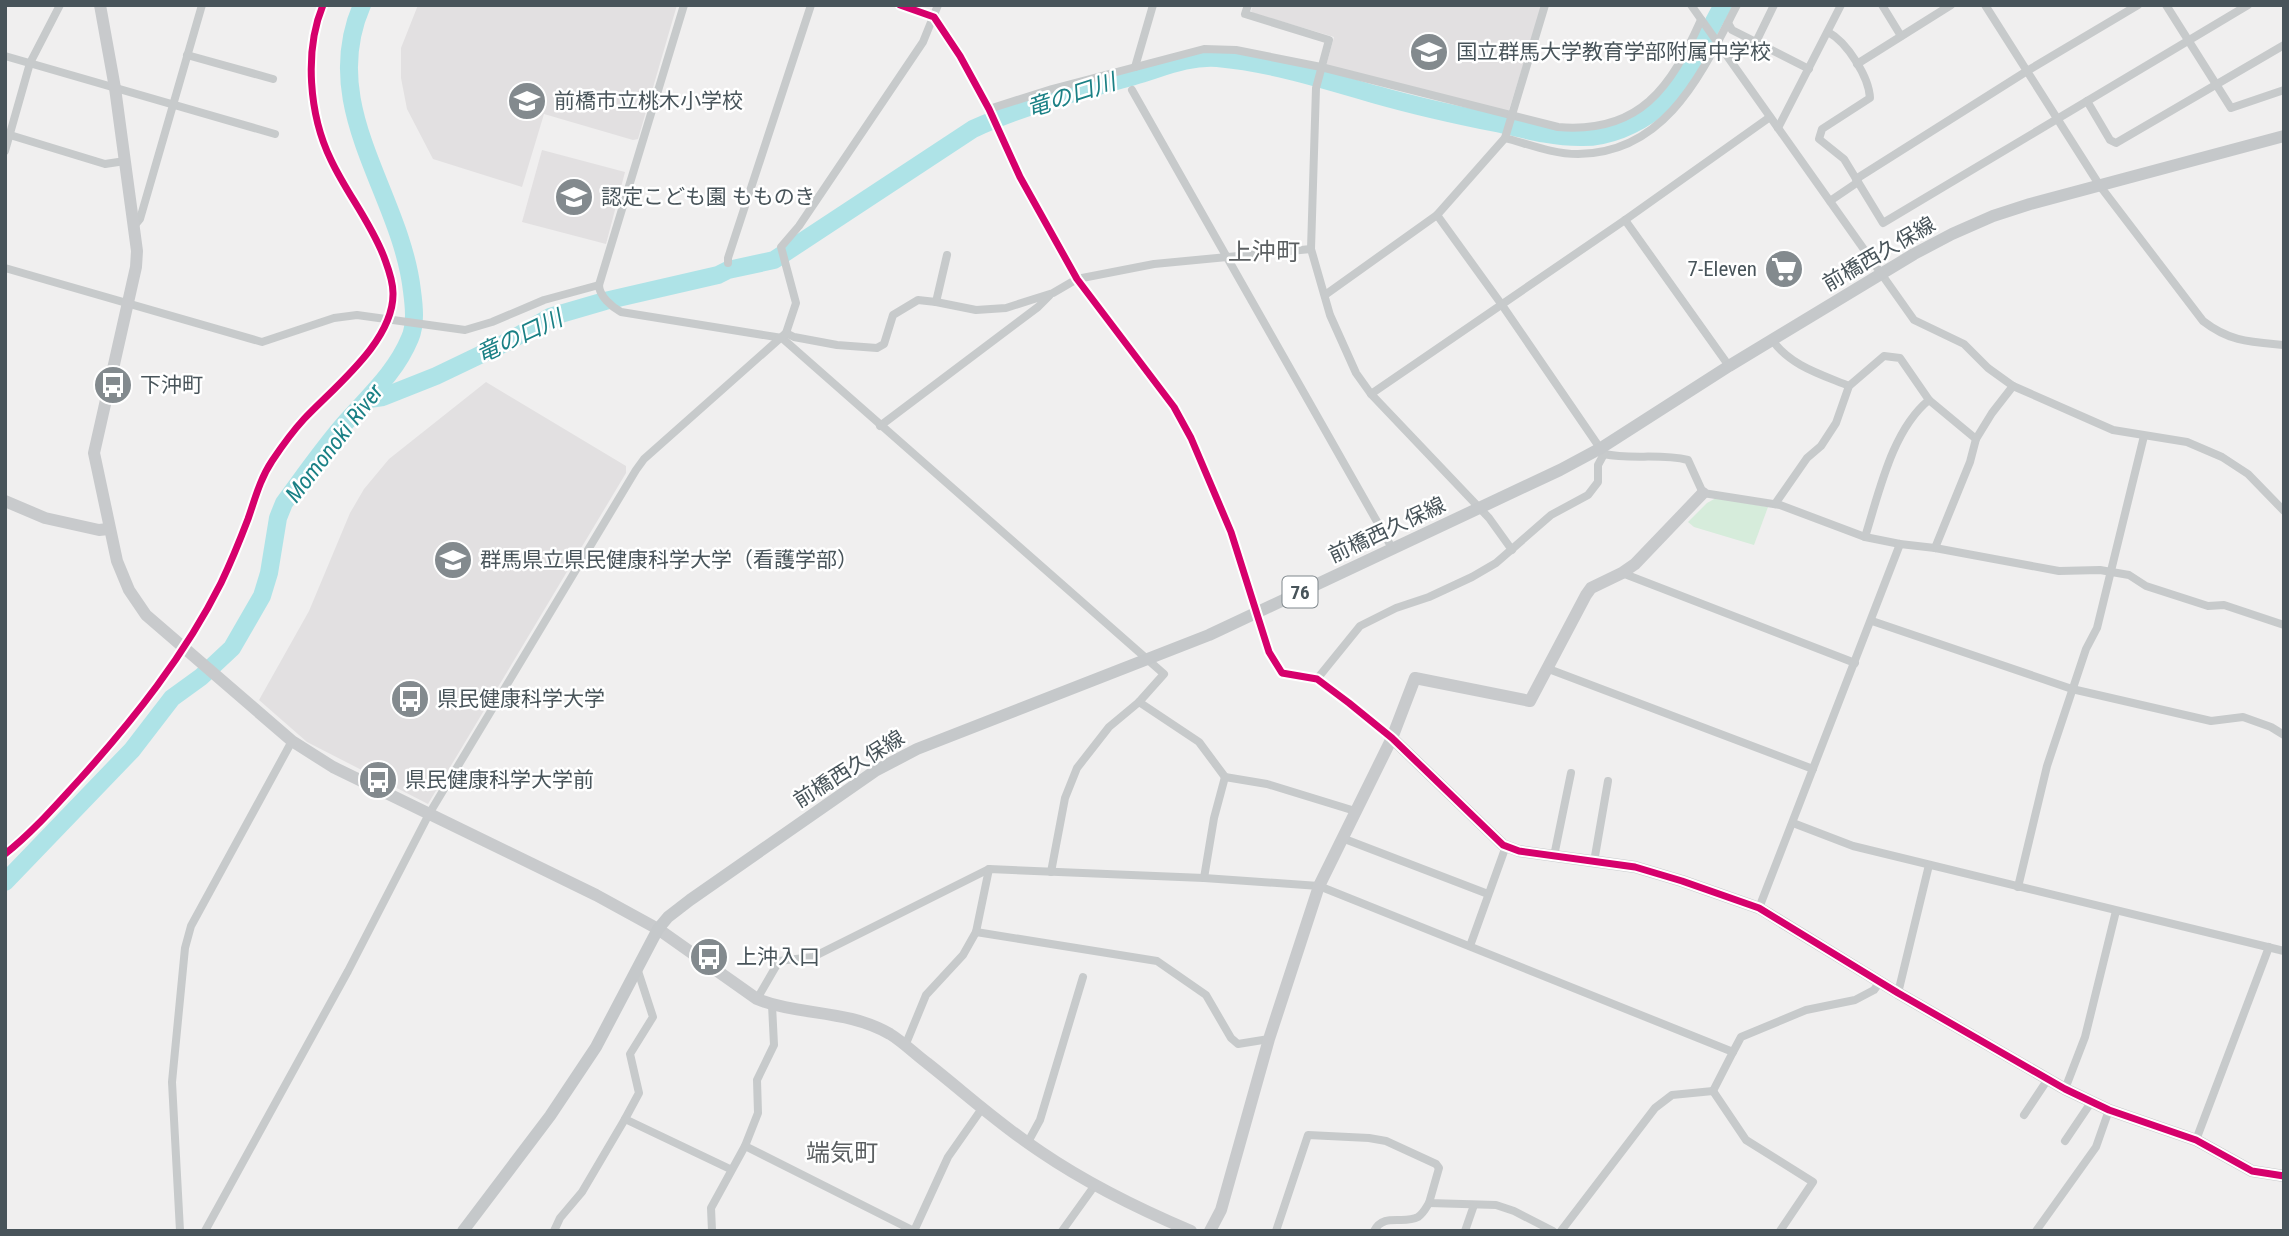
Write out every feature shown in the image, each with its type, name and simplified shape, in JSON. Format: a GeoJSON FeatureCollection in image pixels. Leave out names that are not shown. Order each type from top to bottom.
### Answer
{"type":"FeatureCollection","features":[{"type":"Feature","properties":{"kind":"main road","name":"前橋西久保線"},"geometry":{"type":"LineString","coordinates":[[463,1231],[596,1047],[657,929],[690,900],[875,771],[917,749],[1209,635],[1602,451],[1728,366],[1952,234],[2030,204],[2284,135]]}},
{"type":"Feature","properties":{"kind":"street"},"geometry":{"type":"LineString","coordinates":[[5,151],[30,62],[60,5]]}},
{"type":"Feature","properties":{"kind":"street"},"geometry":{"type":"LineString","coordinates":[[100,5],[115,88],[137,251],[136,267],[94,447],[108,528],[117,561],[129,590],[146,615],[292,741],[352,778],[567,881],[657,929],[757,999],[772,1005],[850,1018],[890,1034],[1028,1142],[1095,1185],[1191,1231]]}},
{"type":"Feature","properties":{"kind":"street"},"geometry":{"type":"LineString","coordinates":[[135,225],[140,219],[202,5]]}},
{"type":"Feature","properties":{"kind":"street"},"geometry":{"type":"LineString","coordinates":[[599,288],[684,5]]}},
{"type":"Feature","properties":{"kind":"street"},"geometry":{"type":"LineString","coordinates":[[728,263],[811,5]]}},
{"type":"Feature","properties":{"kind":"street"},"geometry":{"type":"LineString","coordinates":[[900,5],[934,17],[960,56],[989,109],[1020,177],[1077,279],[1174,407],[1191,438],[1231,532],[1269,652],[1282,673],[1317,680],[1392,737],[1506,846],[1519,851],[1635,867],[1759,908],[1898,993],[2065,1089],[2109,1110],[2196,1140],[2252,1171],[2284,1176]]}},
{"type":"Feature","properties":{"kind":"street"},"geometry":{"type":"LineString","coordinates":[[205,1231],[348,971],[429,814],[636,470],[644,459],[784,336],[796,303],[782,245],[807,215],[923,42],[937,5]]}},
{"type":"Feature","properties":{"kind":"street"},"geometry":{"type":"LineString","coordinates":[[1135,67],[1153,5]]}},
{"type":"Feature","properties":{"kind":"street"},"geometry":{"type":"LineString","coordinates":[[1248,5],[1245,14],[1329,40],[1316,88],[1311,249],[1330,315],[1356,373],[1371,394],[1489,518],[1512,550]]}},
{"type":"Feature","properties":{"kind":"street"},"geometry":{"type":"LineString","coordinates":[[1325,295],[1437,215],[1505,137],[1545,5]]}},
{"type":"Feature","properties":{"kind":"street"},"geometry":{"type":"LineString","coordinates":[[1691,5],[1914,320],[1964,344],[1988,368],[2012,386],[2113,430],[2187,442],[2222,457],[2248,474],[2284,511]]}},
{"type":"Feature","properties":{"kind":"street"},"geometry":{"type":"LineString","coordinates":[[1505,137],[1545,149],[1578,153],[1612,149],[1643,136],[1668,117],[1685,96],[1737,5]]}},
{"type":"Feature","properties":{"kind":"street"},"geometry":{"type":"LineString","coordinates":[[1756,42],[1774,5]]}},
{"type":"Feature","properties":{"kind":"street"},"geometry":{"type":"LineString","coordinates":[[1779,128],[1841,5]]}},
{"type":"Feature","properties":{"kind":"street"},"geometry":{"type":"LineString","coordinates":[[1882,5],[1902,36]]}},
{"type":"Feature","properties":{"kind":"street"},"geometry":{"type":"LineString","coordinates":[[1857,64],[1951,5]]}},
{"type":"Feature","properties":{"kind":"street"},"geometry":{"type":"LineString","coordinates":[[1985,5],[2100,186],[2203,321],[2219,333],[2242,341],[2284,345]]}},
{"type":"Feature","properties":{"kind":"street"},"geometry":{"type":"LineString","coordinates":[[1829,201],[2027,71],[2138,5]]}},
{"type":"Feature","properties":{"kind":"street"},"geometry":{"type":"LineString","coordinates":[[2166,5],[2231,108],[2284,90]]}},
{"type":"Feature","properties":{"kind":"street"},"geometry":{"type":"LineString","coordinates":[[1828,32],[1838,37],[1857,64],[1870,86],[1870,99],[1822,129],[1819,139],[1844,159],[1883,223],[2248,5]]}},
{"type":"Feature","properties":{"kind":"street"},"geometry":{"type":"LineString","coordinates":[[989,109],[1052,89],[1204,49],[1236,50],[1558,127],[1590,128],[1621,119],[1646,104],[1667,83],[1678,67],[1702,22]]}},
{"type":"Feature","properties":{"kind":"street"},"geometry":{"type":"LineString","coordinates":[[1728,23],[1732,30],[1809,69]]}},
{"type":"Feature","properties":{"kind":"street"},"geometry":{"type":"LineString","coordinates":[[2087,101],[2110,141],[2116,143],[2284,45]]}},
{"type":"Feature","properties":{"kind":"street"},"geometry":{"type":"LineString","coordinates":[[187,55],[273,79]]}},
{"type":"Feature","properties":{"kind":"street"},"geometry":{"type":"LineString","coordinates":[[5,56],[275,134]]}},
{"type":"Feature","properties":{"kind":"street"},"geometry":{"type":"LineString","coordinates":[[1132,90],[1392,548]]}},
{"type":"Feature","properties":{"kind":"street"},"geometry":{"type":"LineString","coordinates":[[1371,394],[1770,117]]}},
{"type":"Feature","properties":{"kind":"street"},"geometry":{"type":"LineString","coordinates":[[10,135],[105,164],[125,161]]}},
{"type":"Feature","properties":{"kind":"street"},"geometry":{"type":"LineString","coordinates":[[1437,215],[1502,304],[1602,451],[1614,456],[1673,456],[1688,460],[1703,493]]}},
{"type":"Feature","properties":{"kind":"street"},"geometry":{"type":"LineString","coordinates":[[1625,220],[1728,366]]}},
{"type":"Feature","properties":{"kind":"street"},"geometry":{"type":"LineString","coordinates":[[599,288],[615,309],[621,312],[837,345],[877,348],[884,344],[893,316],[918,300],[976,310],[1006,308],[1053,293],[1077,279],[1154,264],[1311,249]]}},
{"type":"Feature","properties":{"kind":"street"},"geometry":{"type":"LineString","coordinates":[[936,302],[947,255]]}},
{"type":"Feature","properties":{"kind":"street"},"geometry":{"type":"LineString","coordinates":[[5,268],[262,342],[334,318],[357,315],[456,330],[477,328],[544,300],[599,288]]}},
{"type":"Feature","properties":{"kind":"street"},"geometry":{"type":"LineString","coordinates":[[880,426],[1053,293]]}},
{"type":"Feature","properties":{"kind":"street"},"geometry":{"type":"LineString","coordinates":[[784,336],[880,426],[1164,674],[1139,702],[1109,727],[1077,768],[1065,798],[1051,872]]}},
{"type":"Feature","properties":{"kind":"street"},"geometry":{"type":"LineString","coordinates":[[1772,340],[1782,354],[1797,364],[1849,386]]}},
{"type":"Feature","properties":{"kind":"street"},"geometry":{"type":"LineString","coordinates":[[1774,504],[1836,423],[1849,386],[1884,356],[1900,358],[1929,400],[1976,439]]}},
{"type":"Feature","properties":{"kind":"street"},"geometry":{"type":"LineString","coordinates":[[1935,548],[1970,462],[1976,439],[2012,386]]}},
{"type":"Feature","properties":{"kind":"street"},"geometry":{"type":"LineString","coordinates":[[1865,537],[1895,447],[1921,407],[1929,400]]}},
{"type":"Feature","properties":{"kind":"street"},"geometry":{"type":"LineString","coordinates":[[2018,887],[2046,766],[2086,649],[2097,628],[2144,436]]}},
{"type":"Feature","properties":{"kind":"street"},"geometry":{"type":"LineString","coordinates":[[1317,680],[1360,626],[1396,608],[1456,586],[1496,563],[1551,515],[1588,495],[1598,482],[1598,465],[1602,451]]}},
{"type":"Feature","properties":{"kind":"street"},"geometry":{"type":"LineString","coordinates":[[1703,493],[1774,504],[1865,537],[1899,544],[2059,571],[2100,570],[2129,575],[2146,586],[2208,606],[2224,605],[2284,625]]}},
{"type":"Feature","properties":{"kind":"street"},"geometry":{"type":"LineString","coordinates":[[1210,1231],[1220,1210],[1269,1039],[1319,886],[1392,737],[1415,678],[1530,701],[1591,588],[1635,564],[1703,493]]}},
{"type":"Feature","properties":{"kind":"street"},"geometry":{"type":"LineString","coordinates":[[5,501],[45,519],[99,530],[108,528]]}},
{"type":"Feature","properties":{"kind":"street"},"geometry":{"type":"LineString","coordinates":[[1759,908],[1872,621],[1899,544]]}},
{"type":"Feature","properties":{"kind":"street"},"geometry":{"type":"LineString","coordinates":[[1622,573],[1855,663]]}},
{"type":"Feature","properties":{"kind":"street"},"geometry":{"type":"LineString","coordinates":[[1872,621],[2073,689],[2211,721],[2243,717],[2272,727],[2284,735]]}},
{"type":"Feature","properties":{"kind":"street"},"geometry":{"type":"LineString","coordinates":[[1546,668],[1813,769]]}},
{"type":"Feature","properties":{"kind":"street"},"geometry":{"type":"LineString","coordinates":[[1139,702],[1199,743],[1225,777],[1267,784],[1355,811]]}},
{"type":"Feature","properties":{"kind":"street"},"geometry":{"type":"LineString","coordinates":[[180,1231],[172,1082],[188,935],[292,741]]}},
{"type":"Feature","properties":{"kind":"street"},"geometry":{"type":"LineString","coordinates":[[1554,856],[1571,774]]}},
{"type":"Feature","properties":{"kind":"street"},"geometry":{"type":"LineString","coordinates":[[1204,878],[1214,818],[1225,777]]}},
{"type":"Feature","properties":{"kind":"street"},"geometry":{"type":"LineString","coordinates":[[1594,862],[1608,781]]}},
{"type":"Feature","properties":{"kind":"street"},"geometry":{"type":"LineString","coordinates":[[1793,823],[1853,846],[2284,951]]}},
{"type":"Feature","properties":{"kind":"street"},"geometry":{"type":"LineString","coordinates":[[1342,838],[1488,894]]}},
{"type":"Feature","properties":{"kind":"street"},"geometry":{"type":"LineString","coordinates":[[1469,946],[1506,846]]}},
{"type":"Feature","properties":{"kind":"street"},"geometry":{"type":"LineString","coordinates":[[1898,993],[1929,865]]}},
{"type":"Feature","properties":{"kind":"street"},"geometry":{"type":"LineString","coordinates":[[757,999],[779,961],[813,957],[989,869],[1204,878],[1319,886],[1733,1052]]}},
{"type":"Feature","properties":{"kind":"street"},"geometry":{"type":"LineString","coordinates":[[905,1046],[926,995],[963,955],[976,932],[989,869]]}},
{"type":"Feature","properties":{"kind":"street"},"geometry":{"type":"LineString","coordinates":[[2065,1089],[2085,1037],[2116,911]]}},
{"type":"Feature","properties":{"kind":"street"},"geometry":{"type":"LineString","coordinates":[[976,932],[1157,961],[1206,995],[1231,1038],[1238,1044],[1269,1039]]}},
{"type":"Feature","properties":{"kind":"street"},"geometry":{"type":"LineString","coordinates":[[2196,1140],[2269,947]]}},
{"type":"Feature","properties":{"kind":"street"},"geometry":{"type":"LineString","coordinates":[[557,1230],[560,1218],[582,1192],[639,1093],[631,1054],[653,1017],[637,968]]}},
{"type":"Feature","properties":{"kind":"street"},"geometry":{"type":"LineString","coordinates":[[1028,1142],[1040,1120],[1083,977]]}},
{"type":"Feature","properties":{"kind":"street"},"geometry":{"type":"LineString","coordinates":[[1713,1091],[1741,1037],[1806,1010],[1855,1000],[1874,989],[1880,982]]}},
{"type":"Feature","properties":{"kind":"street"},"geometry":{"type":"LineString","coordinates":[[712,1231],[711,1208],[745,1146],[758,1113],[757,1080],[774,1045],[772,1005]]}},
{"type":"Feature","properties":{"kind":"street"},"geometry":{"type":"LineString","coordinates":[[2024,1115],[2048,1079]]}},
{"type":"Feature","properties":{"kind":"street"},"geometry":{"type":"LineString","coordinates":[[1561,1231],[1655,1108],[1672,1095],[1713,1091]]}},
{"type":"Feature","properties":{"kind":"street"},"geometry":{"type":"LineString","coordinates":[[1713,1091],[1746,1140],[1813,1182],[1780,1231]]}},
{"type":"Feature","properties":{"kind":"street"},"geometry":{"type":"LineString","coordinates":[[2065,1141],[2092,1101]]}},
{"type":"Feature","properties":{"kind":"street"},"geometry":{"type":"LineString","coordinates":[[745,1146],[914,1231],[948,1157],[983,1107]]}},
{"type":"Feature","properties":{"kind":"street"},"geometry":{"type":"LineString","coordinates":[[2036,1231],[2096,1147],[2109,1110]]}},
{"type":"Feature","properties":{"kind":"street"},"geometry":{"type":"LineString","coordinates":[[625,1119],[730,1169]]}},
{"type":"Feature","properties":{"kind":"street"},"geometry":{"type":"LineString","coordinates":[[1276,1231],[1308,1135],[1386,1141],[1436,1164],[1439,1168],[1429,1203],[1422,1214],[1415,1218],[1388,1219],[1377,1224],[1374,1231]]}},
{"type":"Feature","properties":{"kind":"street"},"geometry":{"type":"LineString","coordinates":[[1062,1231],[1095,1185]]}},
{"type":"Feature","properties":{"kind":"street"},"geometry":{"type":"LineString","coordinates":[[1429,1203],[1496,1205],[1553,1231]]}},
{"type":"Feature","properties":{"kind":"street"},"geometry":{"type":"LineString","coordinates":[[1465,1231],[1474,1205]]}},
{"type":"Feature","properties":{"kind":"shaded area","name":"前橋市立桃木小学校"},"geometry":{"type":"Polygon","coordinates":[[[418,5],[677,5],[638,139],[633,140],[544,114],[522,187],[433,159],[407,109],[401,78],[401,48],[418,5]]]}},
{"type":"Feature","properties":{"kind":"shaded area","name":"国立群馬大学教育学部附属中学校"},"geometry":{"type":"Polygon","coordinates":[[[1253,5],[1542,5],[1508,113],[1326,66],[1334,37],[1253,13],[1253,5]]]}},
{"type":"Feature","properties":{"kind":"shaded area","name":"認定こども園 もものき"},"geometry":{"type":"Polygon","coordinates":[[[542,150],[625,172],[606,244],[522,222],[542,150]]]}},
{"type":"Feature","properties":{"kind":"shaded area"},"geometry":{"type":"Polygon","coordinates":[[[486,382],[626,466],[626,473],[428,804],[307,742],[259,700],[309,611],[350,513],[364,489],[389,459],[486,382]]]}},
{"type":"Feature","properties":{"kind":"green space"},"geometry":{"type":"Polygon","coordinates":[[[1716,498],[1768,507],[1754,545],[1694,527],[1688,522],[1716,498]]]}},
{"type":"Feature","properties":{"kind":"waterway","name":"Momonoki River"},"geometry":{"type":"LineString","coordinates":[[5,882],[132,750],[172,698],[201,677],[232,648],[262,596],[269,573],[278,518],[284,503],[330,441],[390,372],[410,338],[414,309],[405,255],[366,150],[355,115],[349,79],[351,43],[362,5]]}},
{"type":"Feature","properties":{"kind":"waterway","name":"竜の口川"},"geometry":{"type":"LineString","coordinates":[[369,399],[383,397],[436,376],[511,340],[550,317],[774,260],[973,129],[1033,106],[1175,63],[1217,58],[1258,64],[1451,114],[1548,134],[1590,137],[1631,125],[1667,100],[1723,5]]}},
{"type":"Feature","properties":{"kind":"cycle path"},"geometry":{"type":"LineString","coordinates":[[5,854],[44,818],[100,756],[139,710],[175,661],[221,583],[272,461],[300,424],[346,378],[373,346],[391,311],[393,288],[384,257],[331,160],[318,123],[311,62],[313,42],[323,5]]}},
{"type":"Feature","properties":{"kind":"cycle path"},"geometry":{"type":"LineString","coordinates":[[900,5],[934,17],[960,56],[989,109],[1020,177],[1077,279],[1174,407],[1191,438],[1231,532],[1269,652],[1282,673],[1317,679],[1349,703],[1392,738],[1503,845],[1519,851],[1635,867],[1759,908],[1898,993],[2065,1089],[2109,1110],[2196,1140],[2252,1171],[2284,1176]]}},
{"type":"Feature","properties":{"kind":"place","name":"国立群馬大学教育学部附属中学校"},"geometry":{"type":"Point","coordinates":[1429,52]}},
{"type":"Feature","properties":{"kind":"place","name":"前橋市立桃木小学校"},"geometry":{"type":"Point","coordinates":[527,101]}},
{"type":"Feature","properties":{"kind":"place","name":"認定こども園 もものき"},"geometry":{"type":"Point","coordinates":[574,197]}},
{"type":"Feature","properties":{"kind":"place","name":"7-Eleven"},"geometry":{"type":"Point","coordinates":[1784,269]}},
{"type":"Feature","properties":{"kind":"place","name":"下沖町"},"geometry":{"type":"Point","coordinates":[113,385]}},
{"type":"Feature","properties":{"kind":"place","name":"群馬県立県民健康科学大学（看護学部）"},"geometry":{"type":"Point","coordinates":[453,560]}},
{"type":"Feature","properties":{"kind":"place","name":"県民健康科学大学"},"geometry":{"type":"Point","coordinates":[410,699]}},
{"type":"Feature","properties":{"kind":"place","name":"県民健康科学大学前"},"geometry":{"type":"Point","coordinates":[378,780]}},
{"type":"Feature","properties":{"kind":"place","name":"上沖入口"},"geometry":{"type":"Point","coordinates":[709,957]}},
{"type":"Feature","properties":{"kind":"district","name":"上沖町"},"geometry":{"type":"Point","coordinates":[1264,252]}},
{"type":"Feature","properties":{"kind":"district","name":"端気町"},"geometry":{"type":"Point","coordinates":[842,1153]}}]}
